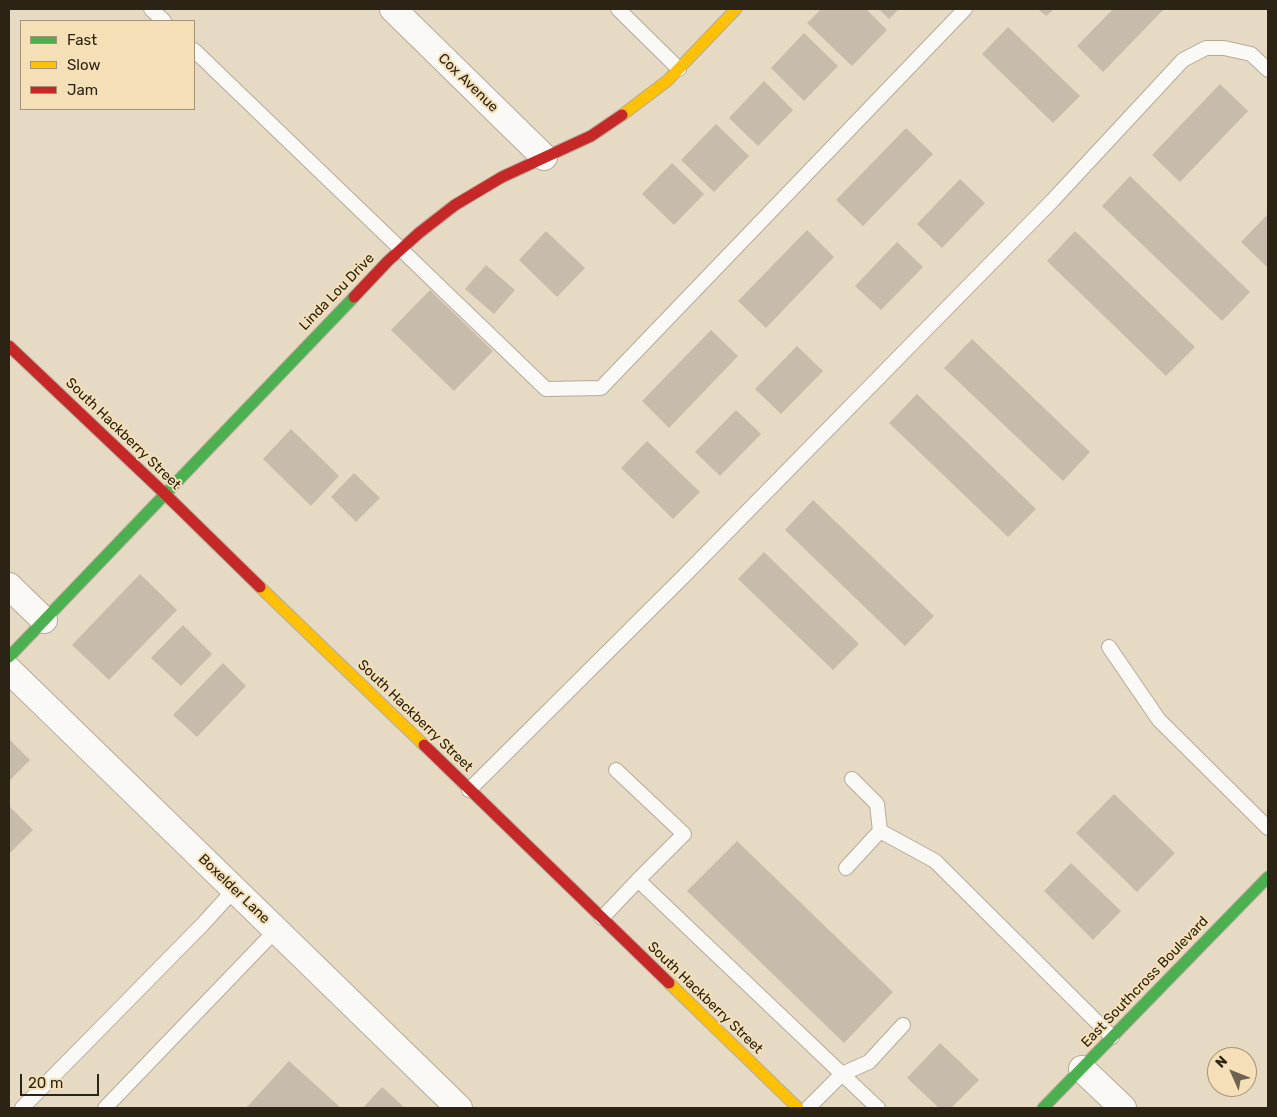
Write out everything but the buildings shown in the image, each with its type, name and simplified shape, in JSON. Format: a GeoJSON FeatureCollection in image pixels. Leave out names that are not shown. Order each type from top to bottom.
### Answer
{"type":"FeatureCollection","features":[{"type":"Feature","properties":{"kind":"main road","name":"Linda Lou Drive"},"geometry":{"type":"LineString","coordinates":[[9,657],[401,249],[455,205],[502,177],[591,136],[628,112],[667,81],[736,9]]}},
{"type":"Feature","properties":{"kind":"main road","name":"South Hackberry Street"},"geometry":{"type":"LineString","coordinates":[[9,346],[798,1108]]}},
{"type":"Feature","properties":{"kind":"main road","name":"East Southcross Boulevard"},"geometry":{"type":"LineString","coordinates":[[1043,1108],[1268,876]]}},
{"type":"Feature","properties":{"kind":"street","name":"Cox Avenue"},"geometry":{"type":"LineString","coordinates":[[393,9],[544,157]]}},
{"type":"Feature","properties":{"kind":"street"},"geometry":{"type":"LineString","coordinates":[[9,586],[44,620]]}},
{"type":"Feature","properties":{"kind":"street","name":"Boxelder Lane"},"geometry":{"type":"LineString","coordinates":[[9,670],[458,1108]]}},
{"type":"Feature","properties":{"kind":"street"},"geometry":{"type":"LineString","coordinates":[[1082,1069],[1123,1108]]}},
{"type":"Feature","properties":{"kind":"lane"},"geometry":{"type":"LineString","coordinates":[[150,9],[163,20]]}},
{"type":"Feature","properties":{"kind":"lane"},"geometry":{"type":"LineString","coordinates":[[618,9],[679,69]]}},
{"type":"Feature","properties":{"kind":"lane"},"geometry":{"type":"LineString","coordinates":[[195,51],[546,389],[601,388],[965,9]]}},
{"type":"Feature","properties":{"kind":"lane"},"geometry":{"type":"LineString","coordinates":[[469,790],[684,576],[1053,200],[1183,60],[1206,48],[1224,48],[1251,54],[1268,70]]}},
{"type":"Feature","properties":{"kind":"lane"},"geometry":{"type":"LineString","coordinates":[[1109,647],[1159,720],[1268,828]]}},
{"type":"Feature","properties":{"kind":"lane"},"geometry":{"type":"LineString","coordinates":[[602,918],[684,834],[616,770]]}},
{"type":"Feature","properties":{"kind":"lane"},"geometry":{"type":"LineString","coordinates":[[846,868],[880,831],[877,804],[852,779]]}},
{"type":"Feature","properties":{"kind":"lane"},"geometry":{"type":"LineString","coordinates":[[880,831],[935,861],[1112,1037]]}},
{"type":"Feature","properties":{"kind":"lane"},"geometry":{"type":"LineString","coordinates":[[638,880],[878,1108]]}},
{"type":"Feature","properties":{"kind":"lane"},"geometry":{"type":"LineString","coordinates":[[22,1108],[234,890]]}},
{"type":"Feature","properties":{"kind":"lane"},"geometry":{"type":"LineString","coordinates":[[105,1108],[276,930]]}},
{"type":"Feature","properties":{"kind":"lane"},"geometry":{"type":"LineString","coordinates":[[808,1108],[842,1074],[869,1062],[903,1025]]}},
{"type":"Feature","properties":{"kind":"traffic: fast"},"geometry":{"type":"LineString","coordinates":[[9,657],[354,297]]}},
{"type":"Feature","properties":{"kind":"traffic: fast"},"geometry":{"type":"LineString","coordinates":[[1043,1108],[1268,877]]}},
{"type":"Feature","properties":{"kind":"traffic: slow"},"geometry":{"type":"LineString","coordinates":[[622,115],[667,81],[736,9]]}},
{"type":"Feature","properties":{"kind":"traffic: slow"},"geometry":{"type":"LineString","coordinates":[[260,587],[424,745]]}},
{"type":"Feature","properties":{"kind":"traffic: slow"},"geometry":{"type":"LineString","coordinates":[[669,983],[798,1108]]}},
{"type":"Feature","properties":{"kind":"traffic: jam"},"geometry":{"type":"LineString","coordinates":[[354,297],[388,261],[419,233],[455,205],[502,177],[591,136],[622,115]]}},
{"type":"Feature","properties":{"kind":"traffic: jam"},"geometry":{"type":"LineString","coordinates":[[9,346],[260,587]]}},
{"type":"Feature","properties":{"kind":"traffic: jam"},"geometry":{"type":"LineString","coordinates":[[424,745],[669,983]]}}]}
